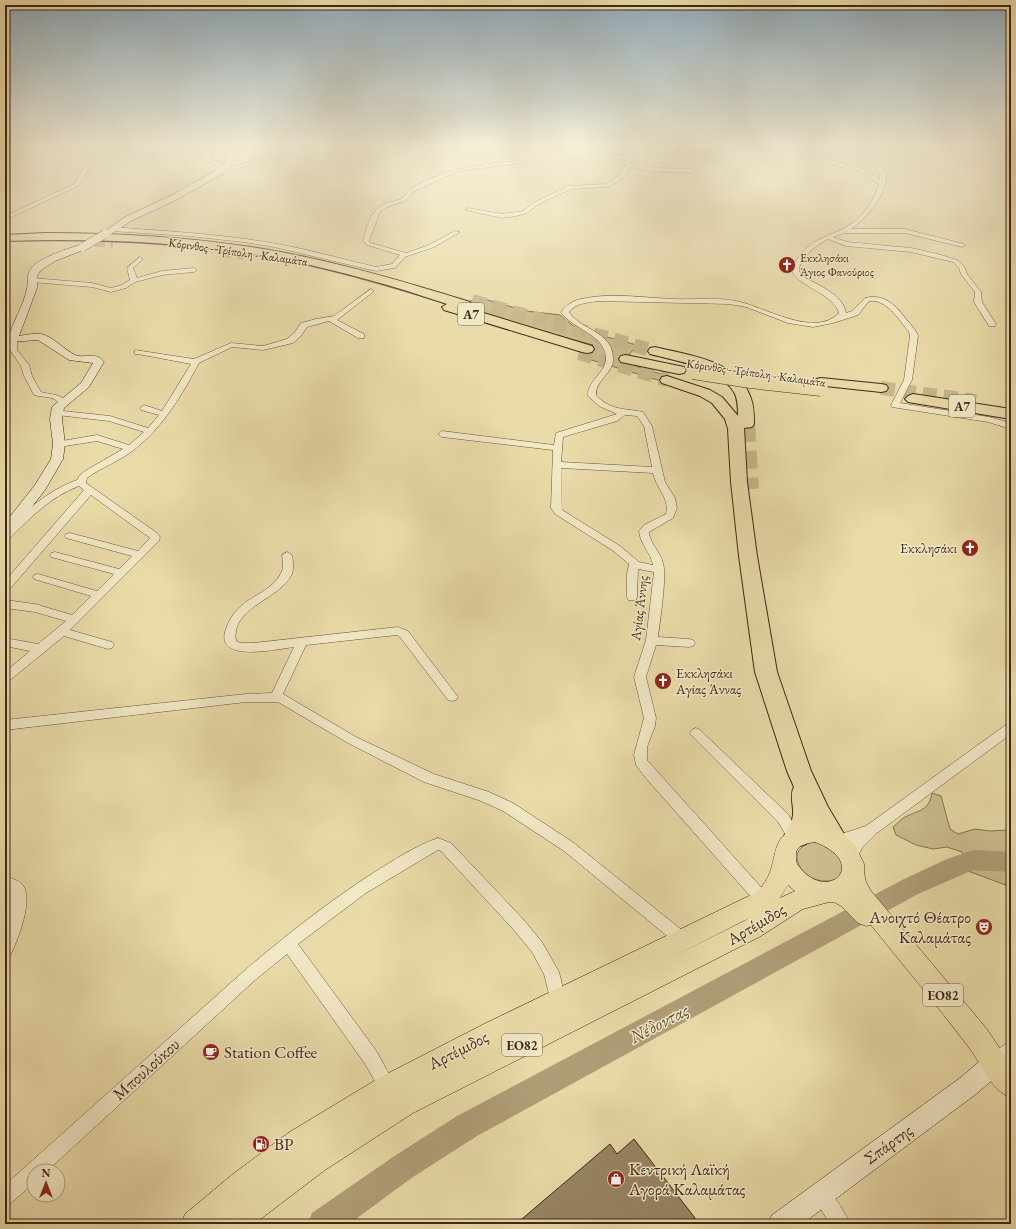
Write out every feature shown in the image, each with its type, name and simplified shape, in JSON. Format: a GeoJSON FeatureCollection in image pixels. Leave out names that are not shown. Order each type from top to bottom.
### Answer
{"type":"FeatureCollection","features":[{"type":"Feature","properties":{"kind":"highway","name":"Κόρινθος - Τρίπολη - Καλαμάτα"},"geometry":{"type":"LineString","coordinates":[[5,238],[83,238],[186,243],[256,252],[343,269],[469,303]]}},
{"type":"Feature","properties":{"kind":"highway"},"geometry":{"type":"LineString","coordinates":[[5,242],[95,242]]}},
{"type":"Feature","properties":{"kind":"highway","name":"Κόρινθος - Τρίπολη - Καλαμάτα"},"geometry":{"type":"LineString","coordinates":[[113,243],[222,252]]}},
{"type":"Feature","properties":{"kind":"highway","name":"Κόρινθος - Τρίπολη - Καλαμάτα"},"geometry":{"type":"LineString","coordinates":[[244,255],[299,265],[355,278],[583,351]]}},
{"type":"Feature","properties":{"kind":"highway"},"geometry":{"type":"LineString","coordinates":[[655,351],[698,363],[725,374],[742,394],[745,404],[746,424]]}},
{"type":"Feature","properties":{"kind":"highway","name":"Κόρινθος - Τρίπολη - Καλαμάτα"},"geometry":{"type":"LineString","coordinates":[[629,356],[750,381],[877,391]]}},
{"type":"Feature","properties":{"kind":"highway"},"geometry":{"type":"LineString","coordinates":[[667,380],[705,393],[717,400],[726,408],[736,428],[739,482],[748,556],[766,672],[799,771],[818,813],[844,853]]}},
{"type":"Feature","properties":{"kind":"highway","name":"Α7"},"geometry":{"type":"LineString","coordinates":[[913,399],[1011,414]]}},
{"type":"Feature","properties":{"kind":"highway","name":"Α7"},"geometry":{"type":"LineString","coordinates":[[976,401],[1011,407]]}},
{"type":"Feature","properties":{"kind":"highway"},"geometry":{"type":"LineString","coordinates":[[748,556],[750,488]]}},
{"type":"Feature","properties":{"kind":"highway"},"geometry":{"type":"LineString","coordinates":[[796,837],[804,824],[806,813],[799,771]]}},
{"type":"Feature","properties":{"kind":"main road"},"geometry":{"type":"LineString","coordinates":[[796,837],[815,833],[844,853]]}},
{"type":"Feature","properties":{"kind":"main road","name":"ΕΟ82"},"geometry":{"type":"LineString","coordinates":[[785,859],[786,847],[796,837]]}},
{"type":"Feature","properties":{"kind":"main road","name":"ΕΟ82"},"geometry":{"type":"LineString","coordinates":[[844,853],[855,883],[844,896],[882,929],[977,1037],[1002,1057],[1011,1085]]}},
{"type":"Feature","properties":{"kind":"main road","name":"Αρτέμιδος"},"geometry":{"type":"LineString","coordinates":[[195,1224],[243,1184],[298,1143],[388,1087],[763,900],[773,892],[782,872],[785,859]]}},
{"type":"Feature","properties":{"kind":"main road"},"geometry":{"type":"LineString","coordinates":[[785,859],[787,868],[800,883],[816,891],[844,896]]}},
{"type":"Feature","properties":{"kind":"main road","name":"Αρτέμιδος"},"geometry":{"type":"LineString","coordinates":[[232,1224],[292,1175],[404,1104],[753,928],[797,899],[808,895],[844,896]]}},
{"type":"Feature","properties":{"kind":"street"},"geometry":{"type":"LineString","coordinates":[[5,218],[39,202]]}},
{"type":"Feature","properties":{"kind":"street"},"geometry":{"type":"LineString","coordinates":[[60,407],[55,396],[37,393],[35,386],[28,377],[25,365],[13,351],[9,341],[20,320],[32,288],[33,272],[52,259],[83,247],[142,211],[162,202]]}},
{"type":"Feature","properties":{"kind":"street"},"geometry":{"type":"LineString","coordinates":[[395,202],[377,211],[371,224],[366,242],[404,255],[416,252],[442,241],[457,232]]}},
{"type":"Feature","properties":{"kind":"street"},"geometry":{"type":"LineString","coordinates":[[468,210],[502,216],[519,214],[538,202]]}},
{"type":"Feature","properties":{"kind":"street"},"geometry":{"type":"LineString","coordinates":[[838,318],[843,313],[840,304],[800,277],[795,271],[803,255],[828,237],[855,224],[868,210],[872,202]]}},
{"type":"Feature","properties":{"kind":"street"},"geometry":{"type":"LineString","coordinates":[[108,231],[189,234],[249,241],[378,269],[394,266],[404,255]]}},
{"type":"Feature","properties":{"kind":"street"},"geometry":{"type":"LineString","coordinates":[[841,232],[905,231],[962,245]]}},
{"type":"Feature","properties":{"kind":"street"},"geometry":{"type":"LineString","coordinates":[[828,237],[846,244],[911,250],[944,257],[955,261],[962,267],[964,274],[978,292],[978,302],[992,324]]}},
{"type":"Feature","properties":{"kind":"street"},"geometry":{"type":"LineString","coordinates":[[133,281],[134,278],[130,268],[140,260]]}},
{"type":"Feature","properties":{"kind":"street"},"geometry":{"type":"LineString","coordinates":[[32,280],[92,285],[112,290],[124,287],[133,281],[162,273],[194,270]]}},
{"type":"Feature","properties":{"kind":"street"},"geometry":{"type":"LineString","coordinates":[[5,537],[42,502],[82,476],[131,448],[150,431],[172,405],[196,362],[212,353],[231,346],[264,348],[284,343],[294,338],[304,324],[308,322],[332,320],[340,316],[371,291]]}},
{"type":"Feature","properties":{"kind":"street","name":"Αγίας Άννης"},"geometry":{"type":"LineString","coordinates":[[763,900],[641,761],[640,750],[649,726],[650,715],[640,677],[652,641],[659,570],[657,557],[643,534],[646,528],[665,519],[671,513],[670,498],[660,482],[647,422],[640,414],[622,412],[607,408],[595,400],[590,392],[609,365],[610,360],[608,349],[599,338],[584,326],[569,319],[565,312],[568,307],[583,302],[607,298],[737,303],[755,308],[788,322],[800,325],[823,324],[838,318]]}},
{"type":"Feature","properties":{"kind":"street"},"geometry":{"type":"LineString","coordinates":[[838,318],[855,313],[867,299],[875,298],[892,306],[911,328],[914,336],[908,380],[895,405],[989,420],[1011,426]]}},
{"type":"Feature","properties":{"kind":"street"},"geometry":{"type":"LineString","coordinates":[[332,320],[361,336]]}},
{"type":"Feature","properties":{"kind":"street"},"geometry":{"type":"LineString","coordinates":[[5,532],[25,509],[51,472],[59,455],[56,424],[60,407],[87,382],[99,363],[99,360],[76,359],[40,338],[32,337],[9,341]]}},
{"type":"Feature","properties":{"kind":"street"},"geometry":{"type":"LineString","coordinates":[[138,352],[196,362]]}},
{"type":"Feature","properties":{"kind":"street"},"geometry":{"type":"LineString","coordinates":[[60,407],[110,419],[150,431]]}},
{"type":"Feature","properties":{"kind":"street"},"geometry":{"type":"LineString","coordinates":[[144,408],[164,414]]}},
{"type":"Feature","properties":{"kind":"street"},"geometry":{"type":"LineString","coordinates":[[622,412],[620,416],[614,419],[560,434],[556,465],[555,506],[557,511],[616,548],[634,564],[641,567],[659,570]]}},
{"type":"Feature","properties":{"kind":"street"},"geometry":{"type":"LineString","coordinates":[[442,434],[558,448]]}},
{"type":"Feature","properties":{"kind":"street"},"geometry":{"type":"LineString","coordinates":[[59,444],[97,438],[131,448]]}},
{"type":"Feature","properties":{"kind":"street"},"geometry":{"type":"LineString","coordinates":[[556,465],[658,470]]}},
{"type":"Feature","properties":{"kind":"street"},"geometry":{"type":"LineString","coordinates":[[5,678],[42,649],[74,620],[154,541],[155,538],[153,535],[83,486],[82,476]]}},
{"type":"Feature","properties":{"kind":"street"},"geometry":{"type":"LineString","coordinates":[[5,588],[89,491]]}},
{"type":"Feature","properties":{"kind":"street"},"geometry":{"type":"LineString","coordinates":[[70,536],[140,555]]}},
{"type":"Feature","properties":{"kind":"street"},"geometry":{"type":"LineString","coordinates":[[55,555],[121,573]]}},
{"type":"Feature","properties":{"kind":"street"},"geometry":{"type":"LineString","coordinates":[[287,555],[288,567],[285,577],[241,611],[232,628],[230,640],[235,645],[245,648],[394,630],[402,632],[452,697]]}},
{"type":"Feature","properties":{"kind":"street"},"geometry":{"type":"LineString","coordinates":[[632,597],[632,574],[634,564]]}},
{"type":"Feature","properties":{"kind":"street"},"geometry":{"type":"LineString","coordinates":[[38,577],[99,595]]}},
{"type":"Feature","properties":{"kind":"street"},"geometry":{"type":"LineString","coordinates":[[5,604],[35,608],[74,620]]}},
{"type":"Feature","properties":{"kind":"street"},"geometry":{"type":"LineString","coordinates":[[62,631],[108,645]]}},
{"type":"Feature","properties":{"kind":"street"},"geometry":{"type":"LineString","coordinates":[[652,641],[689,643]]}},
{"type":"Feature","properties":{"kind":"street"},"geometry":{"type":"LineString","coordinates":[[5,642],[42,649]]}},
{"type":"Feature","properties":{"kind":"street"},"geometry":{"type":"LineString","coordinates":[[276,697],[302,642]]}},
{"type":"Feature","properties":{"kind":"street"},"geometry":{"type":"LineString","coordinates":[[5,725],[233,699],[276,697],[285,699],[352,740],[429,778],[484,796],[508,807],[569,847],[682,940]]}},
{"type":"Feature","properties":{"kind":"street"},"geometry":{"type":"LineString","coordinates":[[844,853],[858,844],[872,829],[1011,727]]}},
{"type":"Feature","properties":{"kind":"street"},"geometry":{"type":"LineString","coordinates":[[696,733],[784,818],[796,837]]}},
{"type":"Feature","properties":{"kind":"street"},"geometry":{"type":"LineString","coordinates":[[844,853],[849,838],[872,829]]}},
{"type":"Feature","properties":{"kind":"street","name":"Μπουλούκου"},"geometry":{"type":"LineString","coordinates":[[5,1197],[288,943],[332,909],[377,878],[434,846],[442,845],[518,924],[537,947],[551,972],[558,1001]]}},
{"type":"Feature","properties":{"kind":"street"},"geometry":{"type":"LineString","coordinates":[[5,882],[16,889],[19,901],[17,921],[5,952]]}},
{"type":"Feature","properties":{"kind":"street"},"geometry":{"type":"LineString","coordinates":[[288,943],[368,1053],[388,1087]]}},
{"type":"Feature","properties":{"kind":"street","name":"Σπάρτης"},"geometry":{"type":"LineString","coordinates":[[781,1224],[820,1193],[968,1086],[1002,1057]]}},
{"type":"Feature","properties":{"kind":"street"},"geometry":{"type":"LineString","coordinates":[[820,1193],[841,1224]]}},
{"type":"Feature","properties":{"kind":"shaded area"},"geometry":{"type":"Polygon","coordinates":[[[247,252],[340,270],[462,307],[477,297],[526,311],[560,315],[577,329],[637,345],[623,362],[667,376],[661,381],[578,356],[593,345],[492,318],[353,277],[245,253],[247,252]]]}},
{"type":"Feature","properties":{"kind":"shaded area"},"geometry":{"type":"Polygon","coordinates":[[[932,793],[941,796],[950,829],[958,834],[975,829],[990,831],[1007,830],[1011,824],[1011,887],[968,871],[968,866],[962,852],[947,847],[933,849],[916,845],[896,835],[893,827],[904,818],[926,807],[931,799],[932,793]]]}},
{"type":"Feature","properties":{"kind":"shaded area"},"geometry":{"type":"Polygon","coordinates":[[[814,842],[821,843],[840,855],[844,868],[838,878],[827,881],[816,880],[807,875],[801,868],[797,860],[798,853],[803,846],[814,842]]]}},
{"type":"Feature","properties":{"kind":"building","name":"Κεντρική Λαϊκή Αγορά Καλαμάτας"},"geometry":{"type":"Polygon","coordinates":[[[634,1139],[695,1218],[688,1224],[516,1224],[610,1144],[617,1154],[634,1139]]]}},
{"type":"Feature","properties":{"kind":"waterway","name":"Νέδoντας"},"geometry":{"type":"LineString","coordinates":[[323,1224],[403,1167],[467,1126],[910,887],[955,866],[973,860],[1011,862]]}},
{"type":"Feature","properties":{"kind":"tunnel"},"geometry":{"type":"LineString","coordinates":[[95,242],[113,243]]}},
{"type":"Feature","properties":{"kind":"tunnel"},"geometry":{"type":"LineString","coordinates":[[222,252],[244,255]]}},
{"type":"Feature","properties":{"kind":"tunnel"},"geometry":{"type":"LineString","coordinates":[[472,301],[655,351]]}},
{"type":"Feature","properties":{"kind":"tunnel"},"geometry":{"type":"LineString","coordinates":[[579,353],[667,380]]}},
{"type":"Feature","properties":{"kind":"tunnel"},"geometry":{"type":"LineString","coordinates":[[881,388],[976,401]]}},
{"type":"Feature","properties":{"kind":"tunnel"},"geometry":{"type":"LineString","coordinates":[[746,424],[750,489]]}},
{"type":"Feature","properties":{"kind":"place","name":"Εκκλησάκι Άγιος Φανούριος"},"geometry":{"type":"Point","coordinates":[787,265]}},
{"type":"Feature","properties":{"kind":"place","name":"Εκκλησάκι"},"geometry":{"type":"Point","coordinates":[970,548]}},
{"type":"Feature","properties":{"kind":"place","name":"Εκκλησάκι Αγίας Άννας"},"geometry":{"type":"Point","coordinates":[663,681]}},
{"type":"Feature","properties":{"kind":"place","name":"Ανοιχτό Θέατρο Καλαμάτας"},"geometry":{"type":"Point","coordinates":[984,927]}},
{"type":"Feature","properties":{"kind":"place","name":"Station Coffee"},"geometry":{"type":"Point","coordinates":[211,1052]}},
{"type":"Feature","properties":{"kind":"place","name":"BP"},"geometry":{"type":"Point","coordinates":[261,1144]}},
{"type":"Feature","properties":{"kind":"place","name":"Κεντρική Λαϊκή Αγορά Καλαμάτας"},"geometry":{"type":"Point","coordinates":[616,1179]}}]}
